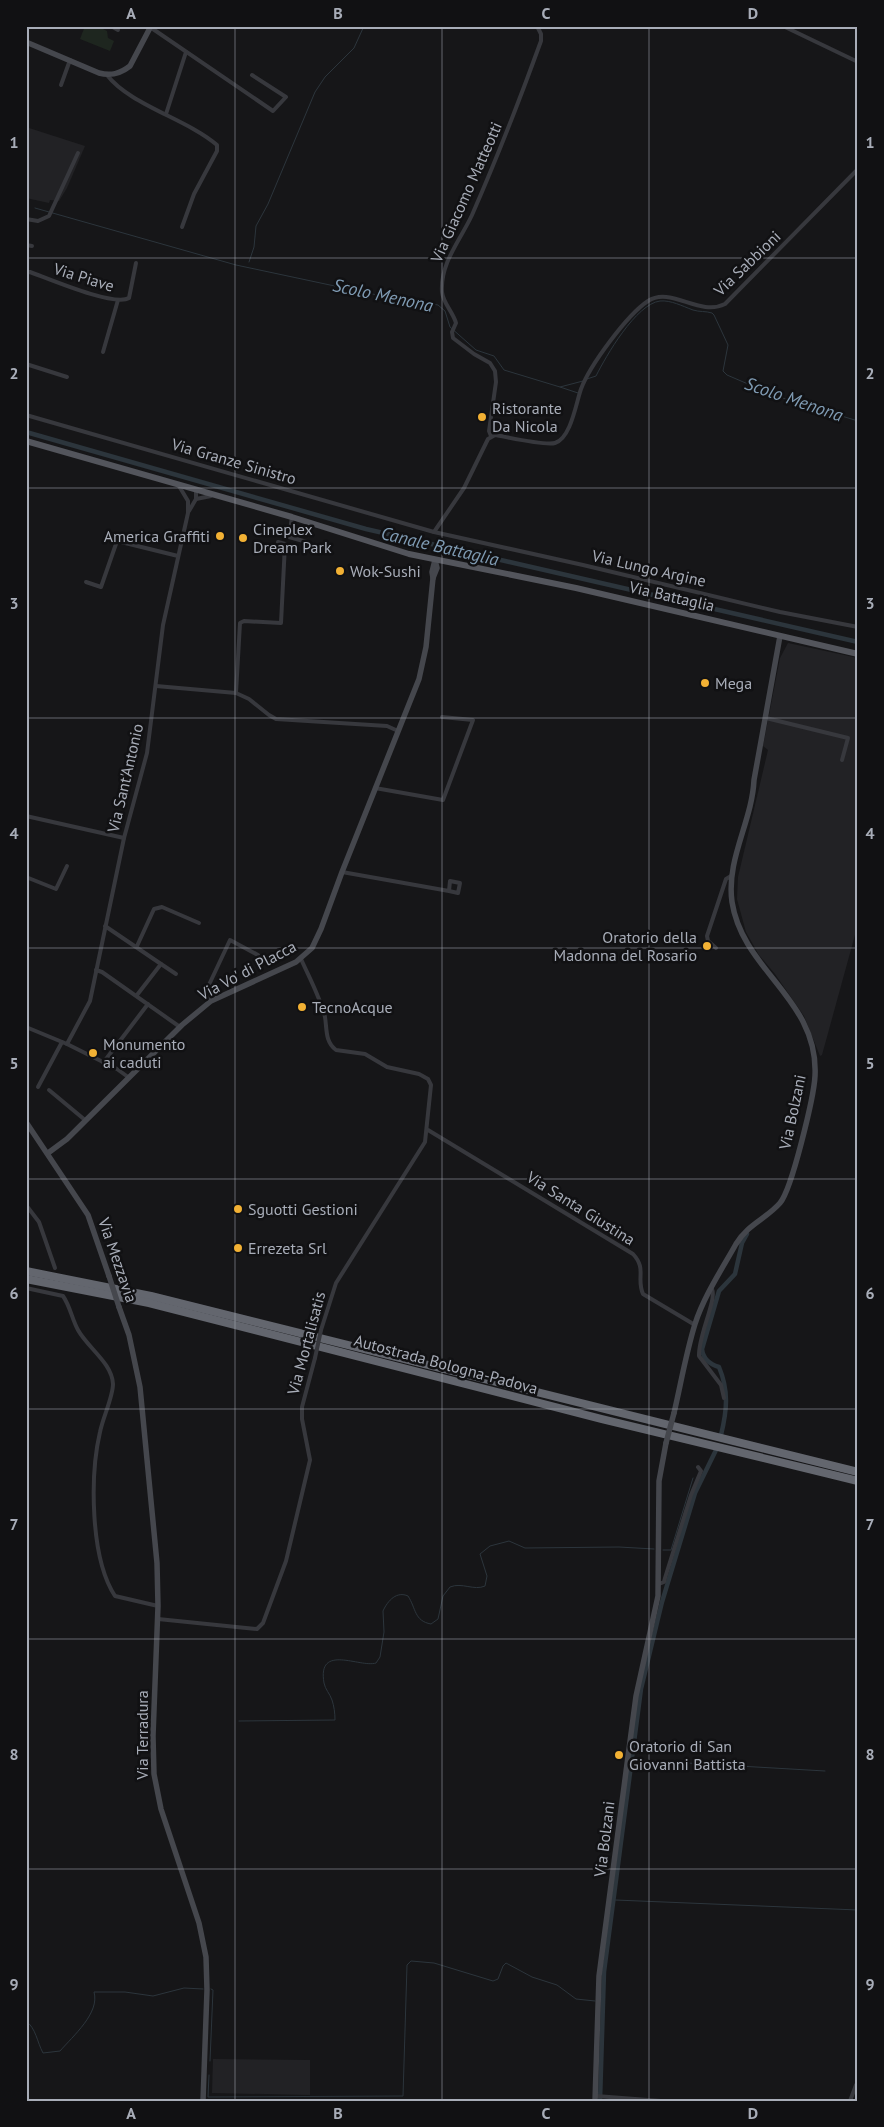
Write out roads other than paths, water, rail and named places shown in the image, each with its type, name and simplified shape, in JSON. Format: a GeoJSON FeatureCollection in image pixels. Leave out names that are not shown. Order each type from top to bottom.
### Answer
{"type":"FeatureCollection","features":[{"type":"Feature","properties":{"kind":"highway","name":"Autostrada Bologna-Padova"},"geometry":{"type":"LineString","coordinates":[[26,1271],[151,1296],[858,1472]]}},
{"type":"Feature","properties":{"kind":"highway","name":"Autostrada Bologna-Padova"},"geometry":{"type":"LineString","coordinates":[[26,1279],[149,1303],[611,1421],[858,1481]]}},
{"type":"Feature","properties":{"kind":"main road","name":"Via Battaglia"},"geometry":{"type":"LineString","coordinates":[[26,441],[292,517],[380,546],[436,560],[576,588],[858,654]]}},
{"type":"Feature","properties":{"kind":"street"},"geometry":{"type":"LineString","coordinates":[[111,26],[118,30]]}},
{"type":"Feature","properties":{"kind":"street","name":"Via Giacomo Matteotti"},"geometry":{"type":"LineString","coordinates":[[491,436],[489,431],[496,382],[495,371],[490,363],[474,354],[453,338],[454,318],[443,298],[442,278],[450,255],[473,213],[520,102],[541,40],[541,34],[537,26]]}},
{"type":"Feature","properties":{"kind":"street"},"geometry":{"type":"LineString","coordinates":[[783,26],[858,62]]}},
{"type":"Feature","properties":{"kind":"street"},"geometry":{"type":"LineString","coordinates":[[107,75],[116,74],[130,66],[151,27],[273,111],[286,97],[252,75]]}},
{"type":"Feature","properties":{"kind":"street"},"geometry":{"type":"LineString","coordinates":[[26,42],[107,75],[121,89],[214,142],[218,148],[194,194],[182,227]]}},
{"type":"Feature","properties":{"kind":"street"},"geometry":{"type":"LineString","coordinates":[[166,114],[186,52]]}},
{"type":"Feature","properties":{"kind":"street"},"geometry":{"type":"LineString","coordinates":[[60,86],[70,60]]}},
{"type":"Feature","properties":{"kind":"street"},"geometry":{"type":"LineString","coordinates":[[26,219],[42,220],[50,214],[78,154]]}},
{"type":"Feature","properties":{"kind":"street","name":"Via Sabbioni"},"geometry":{"type":"LineString","coordinates":[[491,436],[495,435],[550,444],[557,442],[573,418],[584,382],[621,328],[637,310],[649,301],[663,296],[705,308],[718,308],[725,304],[858,169]]}},
{"type":"Feature","properties":{"kind":"street"},"geometry":{"type":"LineString","coordinates":[[26,245],[32,246]]}},
{"type":"Feature","properties":{"kind":"street","name":"Via Piave"},"geometry":{"type":"LineString","coordinates":[[26,273],[30,272],[81,291],[118,300],[129,298],[136,263]]}},
{"type":"Feature","properties":{"kind":"street"},"geometry":{"type":"LineString","coordinates":[[103,352],[119,304],[118,300]]}},
{"type":"Feature","properties":{"kind":"street"},"geometry":{"type":"LineString","coordinates":[[26,364],[68,377]]}},
{"type":"Feature","properties":{"kind":"street","name":"Via Granze Sinistro"},"geometry":{"type":"LineString","coordinates":[[26,415],[434,532]]}},
{"type":"Feature","properties":{"kind":"street"},"geometry":{"type":"LineString","coordinates":[[434,532],[464,488],[491,436]]}},
{"type":"Feature","properties":{"kind":"street"},"geometry":{"type":"LineString","coordinates":[[178,484],[188,501]]}},
{"type":"Feature","properties":{"kind":"street"},"geometry":{"type":"LineString","coordinates":[[188,501],[192,492],[196,490]]}},
{"type":"Feature","properties":{"kind":"street","name":"Via Sant'Antonio"},"geometry":{"type":"LineString","coordinates":[[188,513],[196,499],[196,490]]}},
{"type":"Feature","properties":{"kind":"street"},"geometry":{"type":"LineString","coordinates":[[196,499],[220,496]]}},
{"type":"Feature","properties":{"kind":"street","name":"Via Sant'Antonio"},"geometry":{"type":"LineString","coordinates":[[67,1044],[90,1001],[124,838],[147,753],[163,625],[188,513],[188,501]]}},
{"type":"Feature","properties":{"kind":"street"},"geometry":{"type":"LineString","coordinates":[[292,517],[290,537],[307,542]]}},
{"type":"Feature","properties":{"kind":"street","name":"Via Lungo Argine"},"geometry":{"type":"LineString","coordinates":[[434,532],[858,628]]}},
{"type":"Feature","properties":{"kind":"street"},"geometry":{"type":"LineString","coordinates":[[86,582],[102,587],[117,540],[178,556]]}},
{"type":"Feature","properties":{"kind":"street"},"geometry":{"type":"LineString","coordinates":[[236,693],[240,623],[244,621],[282,623],[285,544],[278,542]]}},
{"type":"Feature","properties":{"kind":"street"},"geometry":{"type":"LineString","coordinates":[[423,557],[434,574],[439,568],[452,563]]}},
{"type":"Feature","properties":{"kind":"street","name":"Via Vo' di Placca"},"geometry":{"type":"LineString","coordinates":[[48,1153],[67,1139],[128,1077],[210,1001],[299,960],[317,940],[424,663],[436,560]]}},
{"type":"Feature","properties":{"kind":"street","name":"Via Bolzani"},"geometry":{"type":"LineString","coordinates":[[598,2097],[600,1968],[636,1699],[641,1668],[657,1604],[659,1584],[658,1481],[666,1443],[695,1325],[704,1303],[743,1234],[776,1207],[786,1193],[813,1094],[815,1076],[813,1046],[809,1031],[799,1011],[754,955],[740,928],[732,902],[732,876],[735,855],[753,795],[754,780],[780,636]]}},
{"type":"Feature","properties":{"kind":"street"},"geometry":{"type":"LineString","coordinates":[[156,686],[236,693],[249,699],[268,716],[276,719],[387,726],[398,731]]}},
{"type":"Feature","properties":{"kind":"street"},"geometry":{"type":"LineString","coordinates":[[376,788],[444,800],[473,720],[442,717]]}},
{"type":"Feature","properties":{"kind":"street"},"geometry":{"type":"LineString","coordinates":[[766,718],[848,738],[842,760]]}},
{"type":"Feature","properties":{"kind":"street"},"geometry":{"type":"LineString","coordinates":[[26,816],[124,838]]}},
{"type":"Feature","properties":{"kind":"street"},"geometry":{"type":"LineString","coordinates":[[26,877],[56,890],[67,866]]}},
{"type":"Feature","properties":{"kind":"street"},"geometry":{"type":"LineString","coordinates":[[342,872],[448,892]]}},
{"type":"Feature","properties":{"kind":"street","name":"Via Bolzani"},"geometry":{"type":"LineString","coordinates":[[716,948],[708,941],[707,936],[726,878],[732,876]]}},
{"type":"Feature","properties":{"kind":"street"},"geometry":{"type":"LineString","coordinates":[[136,946],[154,909],[162,907],[199,923]]}},
{"type":"Feature","properties":{"kind":"street"},"geometry":{"type":"LineString","coordinates":[[105,926],[176,974]]}},
{"type":"Feature","properties":{"kind":"street"},"geometry":{"type":"LineString","coordinates":[[210,1001],[207,989],[230,940],[258,955]]}},
{"type":"Feature","properties":{"kind":"street","name":"Via Mortalisatis"},"geometry":{"type":"LineString","coordinates":[[158,1619],[257,1629],[263,1623],[286,1560],[310,1460],[304,1432],[302,1407],[321,1330],[336,1283],[421,1151],[428,1130],[427,1106],[431,1085],[428,1079],[419,1074],[387,1067],[364,1054],[336,1050],[332,1047],[327,1039],[322,1007],[299,960]]}},
{"type":"Feature","properties":{"kind":"street"},"geometry":{"type":"LineString","coordinates":[[137,995],[161,964]]}},
{"type":"Feature","properties":{"kind":"street"},"geometry":{"type":"LineString","coordinates":[[96,970],[137,995],[180,1027]]}},
{"type":"Feature","properties":{"kind":"street"},"geometry":{"type":"LineString","coordinates":[[103,1063],[148,1004]]}},
{"type":"Feature","properties":{"kind":"street"},"geometry":{"type":"LineString","coordinates":[[26,1027],[67,1044],[128,1077]]}},
{"type":"Feature","properties":{"kind":"street"},"geometry":{"type":"LineString","coordinates":[[38,1088],[62,1042]]}},
{"type":"Feature","properties":{"kind":"street"},"geometry":{"type":"LineString","coordinates":[[49,1090],[85,1120]]}},
{"type":"Feature","properties":{"kind":"street","name":"Via Mezzavia"},"geometry":{"type":"LineString","coordinates":[[26,1122],[88,1215],[136,1364],[143,1422]]}},
{"type":"Feature","properties":{"kind":"street","name":"Via Santa Giustina"},"geometry":{"type":"LineString","coordinates":[[428,1130],[634,1254],[641,1266],[640,1288],[643,1294],[695,1325]]}},
{"type":"Feature","properties":{"kind":"street"},"geometry":{"type":"LineString","coordinates":[[26,1205],[38,1222],[55,1268]]}},
{"type":"Feature","properties":{"kind":"street"},"geometry":{"type":"LineString","coordinates":[[26,1288],[63,1296],[77,1330],[110,1373],[112,1389],[104,1413],[96,1454],[95,1520],[97,1542],[110,1587],[116,1596],[158,1606]]}},
{"type":"Feature","properties":{"kind":"street","name":"Via Bolzani"},"geometry":{"type":"LineString","coordinates":[[712,1289],[714,1295],[701,1335],[699,1356],[721,1385],[724,1398]]}},
{"type":"Feature","properties":{"kind":"street","name":"Via Terradura"},"geometry":{"type":"LineString","coordinates":[[143,1422],[157,1563],[158,1619],[153,1766],[162,1809],[197,1916],[205,1949],[207,1990],[203,2101]]}},
{"type":"Feature","properties":{"kind":"street","name":"Via Bolzani"},"geometry":{"type":"LineString","coordinates":[[659,1584],[664,1582],[688,1503],[701,1471],[698,1467]]}},
{"type":"Feature","properties":{"kind":"street"},"geometry":{"type":"LineString","coordinates":[[850,2101],[856,2085]]}},
{"type":"Feature","properties":{"kind":"street"},"geometry":{"type":"LineString","coordinates":[[598,2097],[661,2101]]}},
{"type":"Feature","properties":{"kind":"waterway"},"geometry":{"type":"LineString","coordinates":[[249,262],[254,247],[256,226],[268,204],[315,92],[325,77],[354,48],[364,26]]}},
{"type":"Feature","properties":{"kind":"waterway","name":"Scolo Menona"},"geometry":{"type":"LineString","coordinates":[[35,208],[236,265],[377,295],[438,305],[445,311],[450,327],[476,350],[494,356],[504,370],[560,387],[583,381]]}},
{"type":"Feature","properties":{"kind":"waterway","name":"Scolo Menona"},"geometry":{"type":"LineString","coordinates":[[587,379],[596,376],[623,332],[641,311],[651,304],[668,301],[695,311],[712,313],[714,315],[728,345],[723,371],[727,375],[776,396],[858,421]]}},
{"type":"Feature","properties":{"kind":"waterway"},"geometry":{"type":"LineString","coordinates":[[560,387],[578,393]]}},
{"type":"Feature","properties":{"kind":"waterway","name":"Canale Battaglia"},"geometry":{"type":"LineString","coordinates":[[26,432],[366,529],[858,642]]}},
{"type":"Feature","properties":{"kind":"waterway"},"geometry":{"type":"LineString","coordinates":[[721,1435],[726,1409],[726,1392],[719,1367],[707,1361],[702,1349],[719,1291],[735,1274],[742,1243],[747,1234]]}},
{"type":"Feature","properties":{"kind":"waterway"},"geometry":{"type":"LineString","coordinates":[[600,2101],[604,1972],[641,1689],[662,1602],[695,1493],[717,1448]]}},
{"type":"Feature","properties":{"kind":"waterway"},"geometry":{"type":"LineString","coordinates":[[663,1550],[671,1550],[693,1478]]}},
{"type":"Feature","properties":{"kind":"waterway"},"geometry":{"type":"LineString","coordinates":[[239,1721],[335,1720],[333,1702],[324,1683],[324,1671],[327,1664],[333,1660],[376,1663],[380,1657],[384,1632],[383,1611],[387,1603],[397,1596],[408,1596],[418,1617],[431,1624],[438,1619],[443,1596],[450,1587],[459,1585],[477,1588],[485,1586],[487,1576],[480,1554],[490,1546],[509,1541],[525,1548],[619,1547],[654,1549]]}},
{"type":"Feature","properties":{"kind":"waterway"},"geometry":{"type":"LineString","coordinates":[[638,1760],[682,1763]]}},
{"type":"Feature","properties":{"kind":"waterway"},"geometry":{"type":"LineString","coordinates":[[687,1763],[825,1771]]}},
{"type":"Feature","properties":{"kind":"waterway"},"geometry":{"type":"LineString","coordinates":[[615,1900],[858,1910]]}},
{"type":"Feature","properties":{"kind":"waterway"},"geometry":{"type":"LineString","coordinates":[[209,2075],[208,2097],[403,2096],[407,1965],[411,1961],[434,1963],[493,1981],[498,1979],[506,1963],[532,1977],[557,1985],[576,1999],[595,2001]]}},
{"type":"Feature","properties":{"kind":"waterway"},"geometry":{"type":"LineString","coordinates":[[26,2021],[34,2031],[43,2053],[60,2051],[89,2016],[95,2000],[94,1992],[125,1992],[153,1996],[184,1988],[203,1989]]}},
{"type":"Feature","properties":{"kind":"waterway"},"geometry":{"type":"LineString","coordinates":[[210,2061],[213,1990],[211,1989]]}},
{"type":"Feature","properties":{"kind":"place","name":"Ristorante Da Nicola"},"geometry":{"type":"Point","coordinates":[482,417]}},
{"type":"Feature","properties":{"kind":"place","name":"America Graffiti"},"geometry":{"type":"Point","coordinates":[220,536]}},
{"type":"Feature","properties":{"kind":"place","name":"Cineplex Dream Park"},"geometry":{"type":"Point","coordinates":[243,538]}},
{"type":"Feature","properties":{"kind":"place","name":"Wok-Sushi"},"geometry":{"type":"Point","coordinates":[340,571]}},
{"type":"Feature","properties":{"kind":"place","name":"Mega"},"geometry":{"type":"Point","coordinates":[705,683]}},
{"type":"Feature","properties":{"kind":"place","name":"Oratorio della Madonna del Rosario"},"geometry":{"type":"Point","coordinates":[707,946]}},
{"type":"Feature","properties":{"kind":"place","name":"TecnoAcque"},"geometry":{"type":"Point","coordinates":[302,1007]}},
{"type":"Feature","properties":{"kind":"place","name":"Monumento ai caduti"},"geometry":{"type":"Point","coordinates":[93,1053]}},
{"type":"Feature","properties":{"kind":"place","name":"Sguotti Gestioni"},"geometry":{"type":"Point","coordinates":[238,1209]}},
{"type":"Feature","properties":{"kind":"place","name":"Errezeta Srl"},"geometry":{"type":"Point","coordinates":[238,1248]}},
{"type":"Feature","properties":{"kind":"place","name":"Oratorio di San Giovanni Battista"},"geometry":{"type":"Point","coordinates":[619,1755]}}]}
